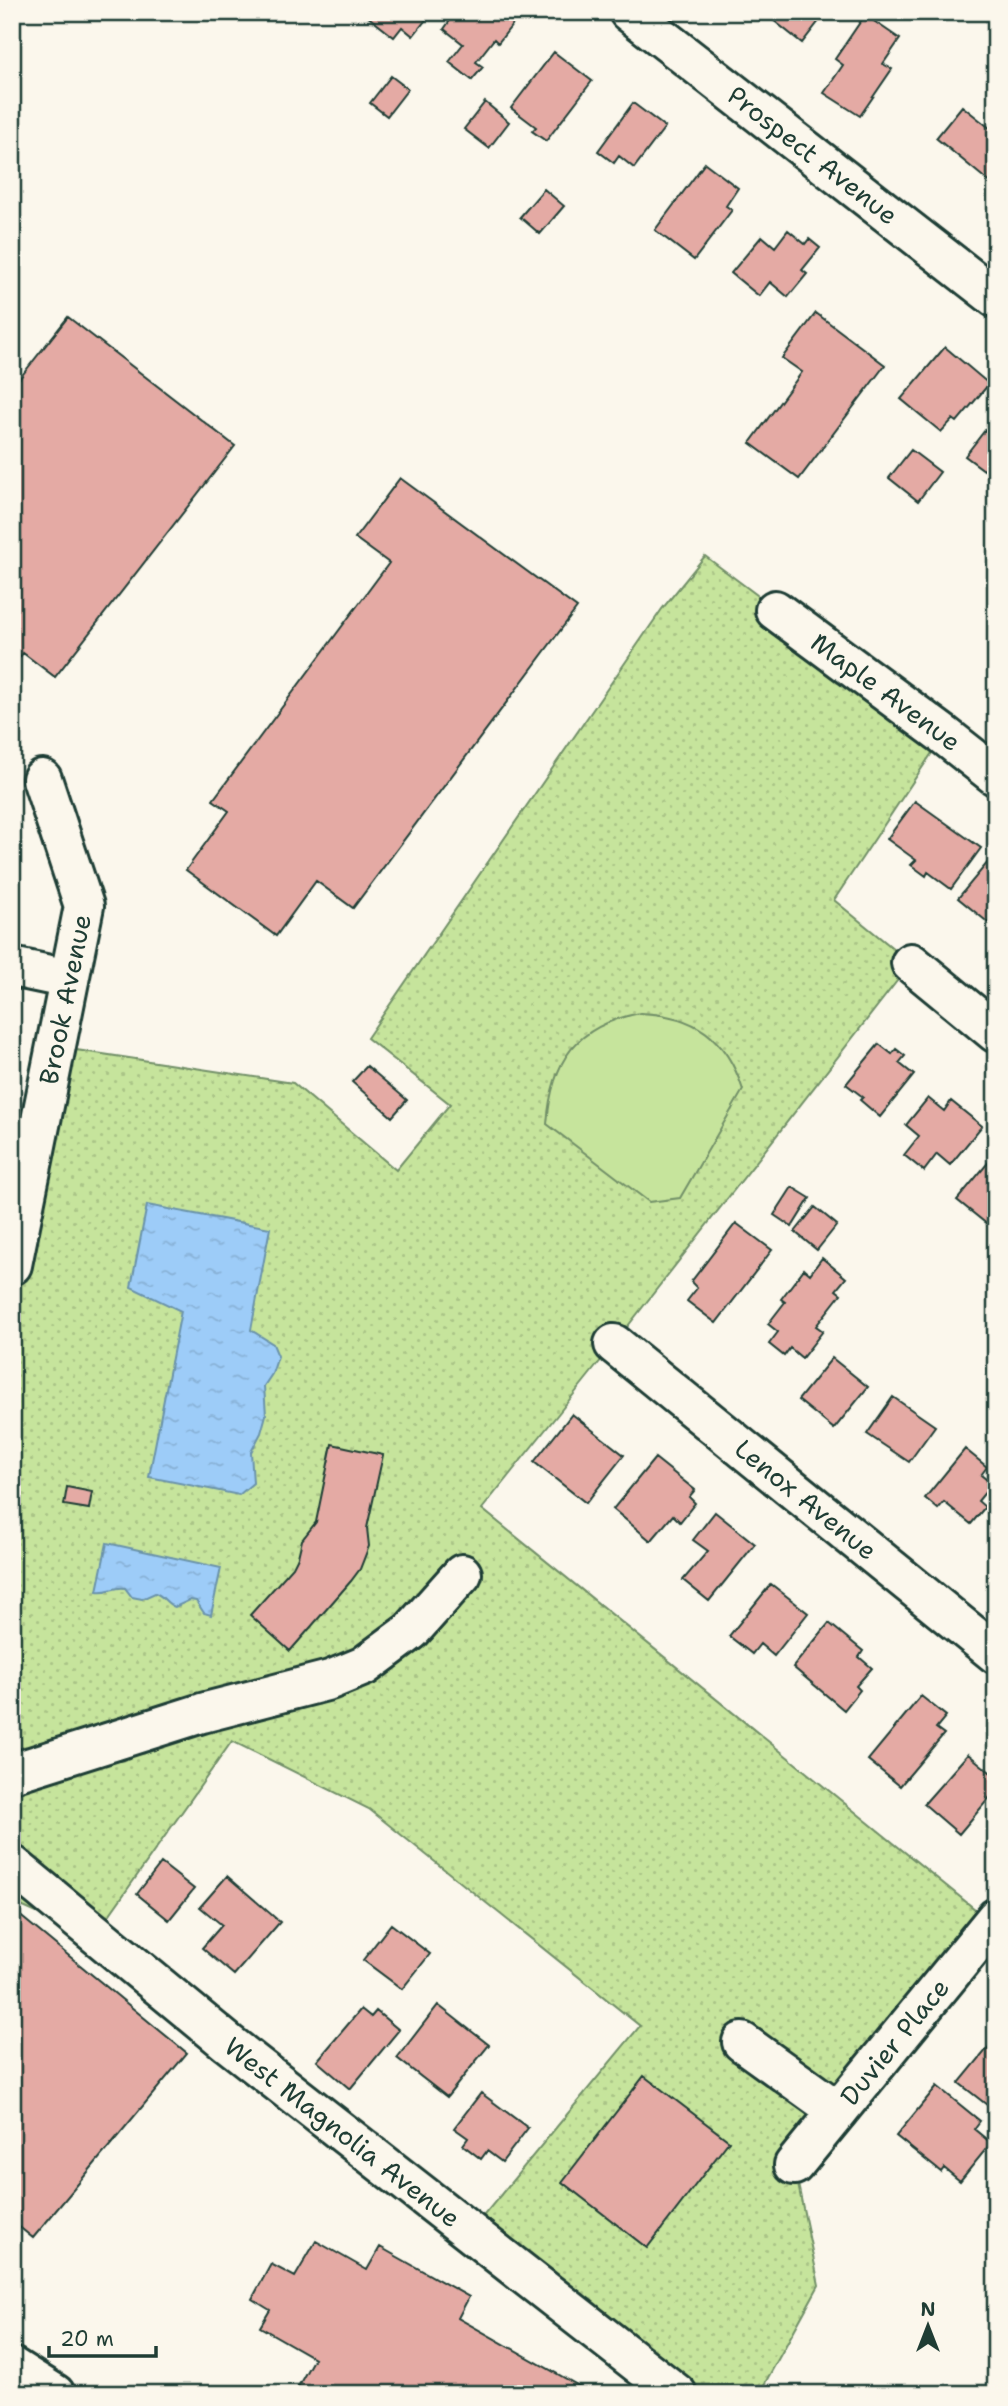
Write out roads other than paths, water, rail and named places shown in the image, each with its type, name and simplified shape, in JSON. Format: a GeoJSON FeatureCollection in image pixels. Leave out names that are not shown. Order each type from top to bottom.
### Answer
{"type":"FeatureCollection","features":[{"type":"Feature","properties":{"kind":"street","name":"Prospect Avenue"},"geometry":{"type":"LineString","coordinates":[[629,12],[996,298]]}},
{"type":"Feature","properties":{"kind":"street","name":"Maple Avenue"},"geometry":{"type":"LineString","coordinates":[[775,610],[996,776]]}},
{"type":"Feature","properties":{"kind":"street","name":"Brook Avenue"},"geometry":{"type":"LineString","coordinates":[[12,1265],[84,906],[41,779]]}},
{"type":"Feature","properties":{"kind":"street"},"geometry":{"type":"LineString","coordinates":[[911,964],[996,1033]]}},
{"type":"Feature","properties":{"kind":"street"},"geometry":{"type":"LineString","coordinates":[[12,967],[69,979]]}},
{"type":"Feature","properties":{"kind":"street","name":"Lenox Avenue"},"geometry":{"type":"LineString","coordinates":[[614,1344],[996,1654]]}},
{"type":"Feature","properties":{"kind":"street"},"geometry":{"type":"LineString","coordinates":[[12,1773],[202,1713],[330,1681],[364,1666],[411,1631],[462,1574]]}},
{"type":"Feature","properties":{"kind":"street","name":"West Magnolia Avenue"},"geometry":{"type":"LineString","coordinates":[[12,1865],[228,2043],[677,2394]]}},
{"type":"Feature","properties":{"kind":"street","name":"Duvier Place"},"geometry":{"type":"LineString","coordinates":[[794,2165],[996,1918]]}},
{"type":"Feature","properties":{"kind":"street"},"geometry":{"type":"LineString","coordinates":[[742,2042],[838,2111]]}},
{"type":"Feature","properties":{"kind":"street"},"geometry":{"type":"LineString","coordinates":[[12,2367],[55,2394]]}},
{"type":"Feature","properties":{"kind":"water"},"geometry":{"type":"Polygon","coordinates":[[[147,1205],[270,1228],[251,1330],[273,1344],[278,1356],[272,1374],[264,1386],[266,1415],[261,1433],[251,1452],[253,1483],[239,1495],[149,1477],[181,1311],[131,1287],[147,1205]]]}},
{"type":"Feature","properties":{"kind":"water"},"geometry":{"type":"Polygon","coordinates":[[[107,1543],[221,1568],[211,1615],[204,1613],[196,1601],[190,1600],[175,1607],[155,1593],[142,1599],[132,1597],[125,1588],[97,1591],[107,1543]]]}}]}
